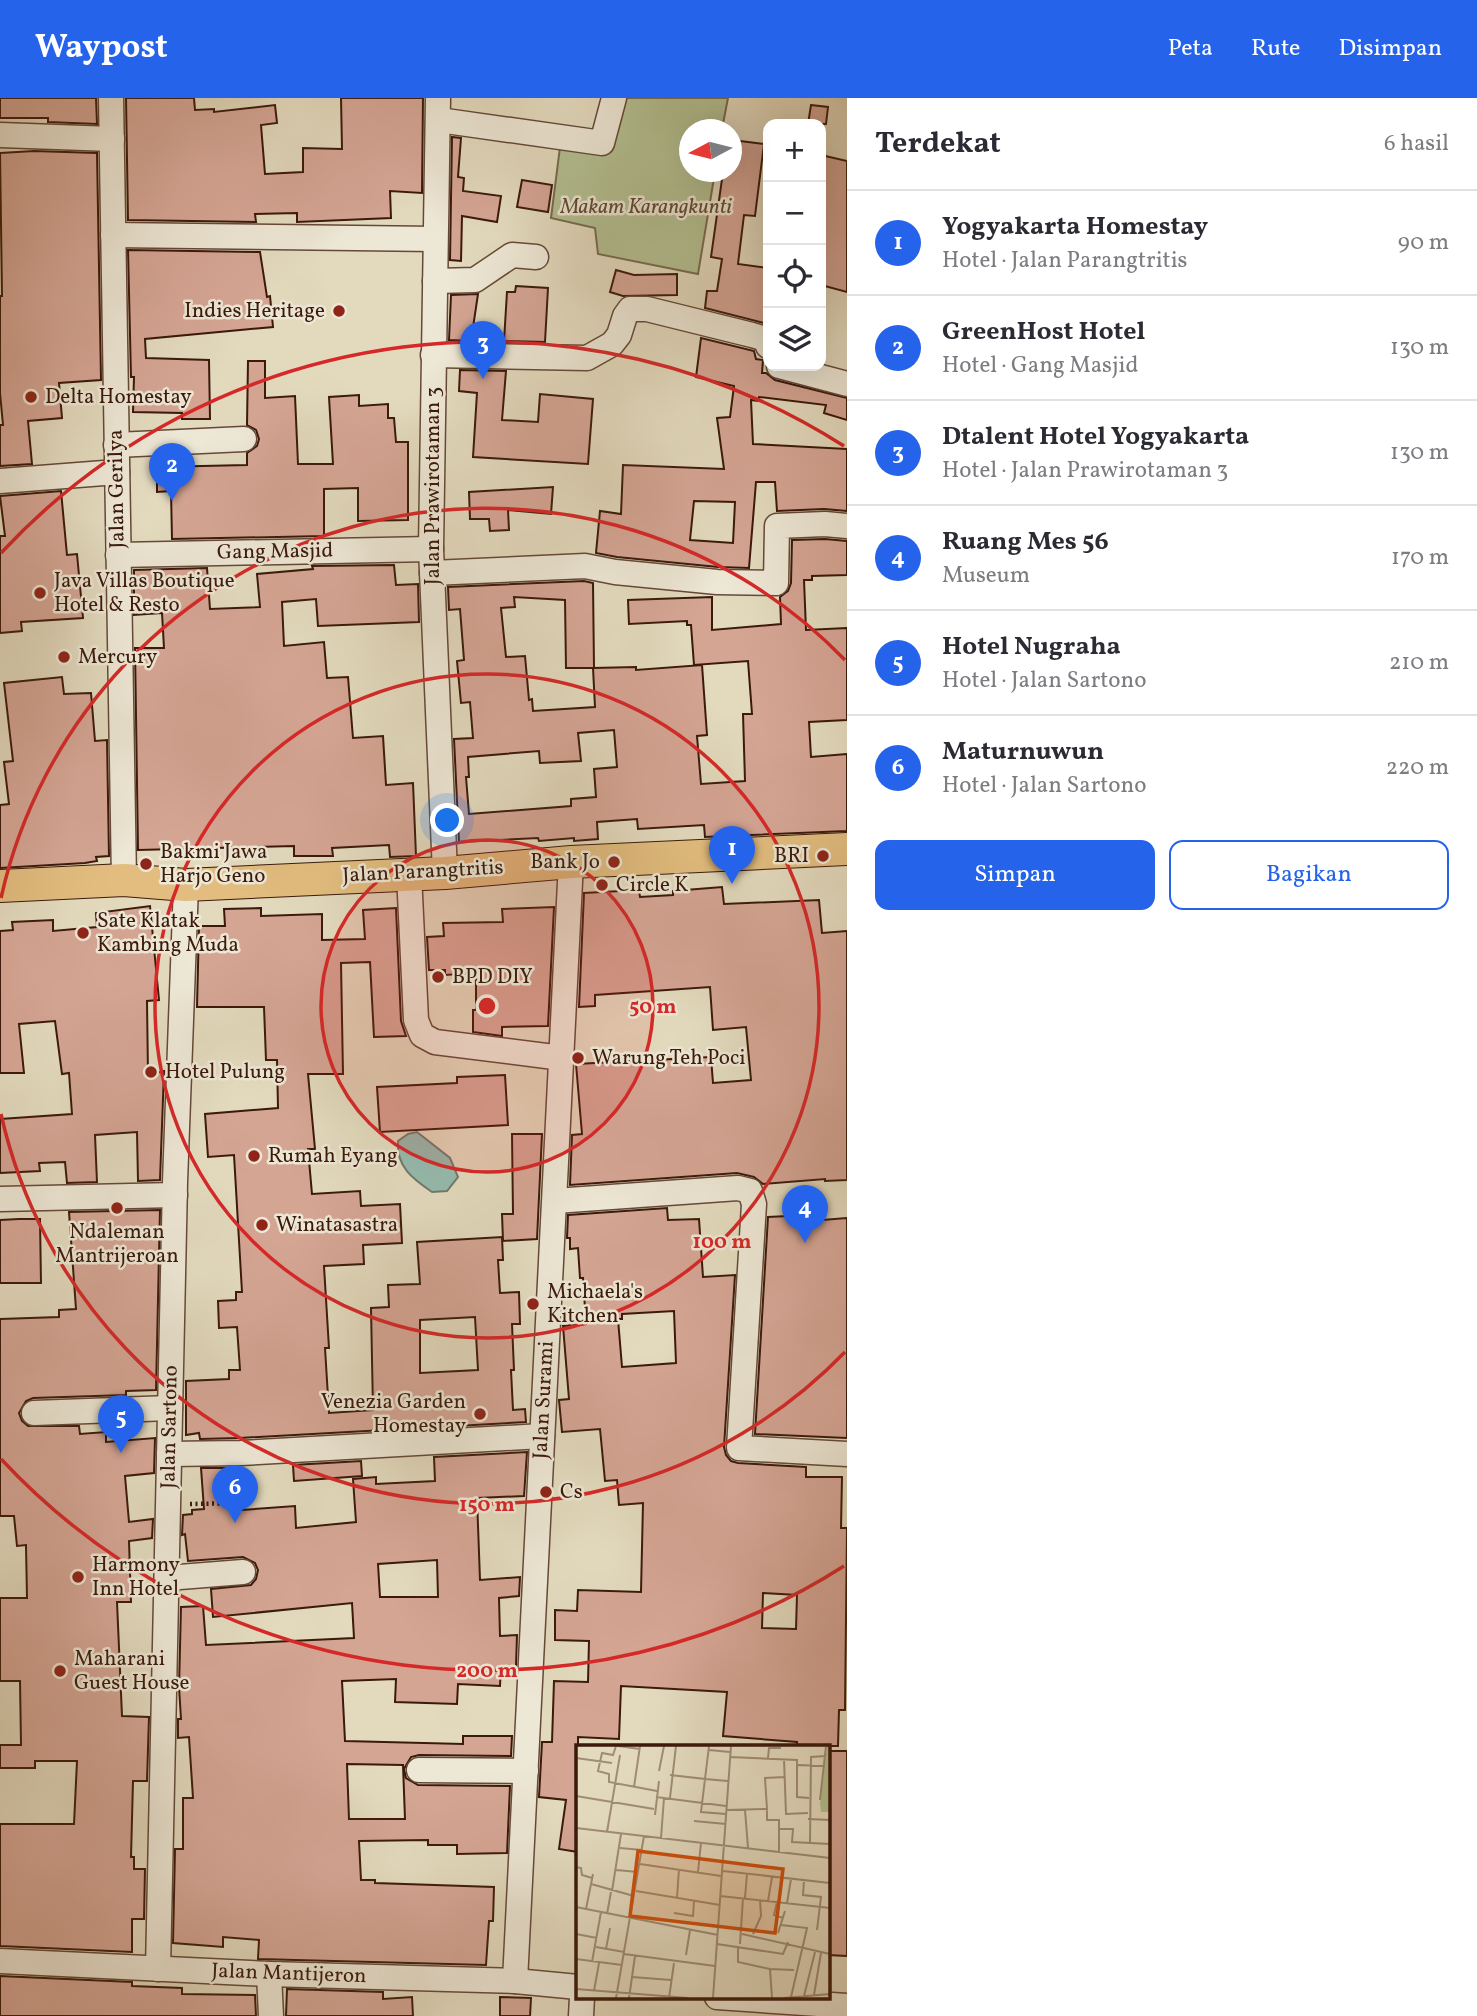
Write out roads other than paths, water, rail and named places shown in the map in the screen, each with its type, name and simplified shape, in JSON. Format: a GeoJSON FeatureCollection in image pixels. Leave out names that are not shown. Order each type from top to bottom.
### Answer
{"type":"FeatureCollection","features":[{"type":"Feature","properties":{"kind":"main road","name":"Jalan Parangtritis"},"geometry":{"type":"LineString","coordinates":[[0,886],[124,880],[186,885],[445,873],[572,862],[847,849]]}},
{"type":"Feature","properties":{"kind":"street","name":"Jalan Gerilya"},"geometry":{"type":"LineString","coordinates":[[111,98],[124,880]]}},
{"type":"Feature","properties":{"kind":"street"},"geometry":{"type":"LineString","coordinates":[[438,109],[602,143],[614,98]]}},
{"type":"Feature","properties":{"kind":"street","name":"Jalan Prawirotaman 3"},"geometry":{"type":"LineString","coordinates":[[438,109],[432,561],[445,873]]}},
{"type":"Feature","properties":{"kind":"street"},"geometry":{"type":"LineString","coordinates":[[0,135],[112,139]]}},
{"type":"Feature","properties":{"kind":"street"},"geometry":{"type":"LineString","coordinates":[[113,235],[435,239]]}},
{"type":"Feature","properties":{"kind":"street"},"geometry":{"type":"LineString","coordinates":[[435,282],[475,280],[512,255],[536,257]]}},
{"type":"Feature","properties":{"kind":"street"},"geometry":{"type":"LineString","coordinates":[[433,355],[587,358],[611,344],[619,335],[630,309],[647,309],[763,339]]}},
{"type":"Feature","properties":{"kind":"street"},"geometry":{"type":"LineString","coordinates":[[798,371],[847,384]]}},
{"type":"Feature","properties":{"kind":"street"},"geometry":{"type":"LineString","coordinates":[[116,445],[244,439]]}},
{"type":"Feature","properties":{"kind":"street"},"geometry":{"type":"LineString","coordinates":[[0,481],[117,472]]}},
{"type":"Feature","properties":{"kind":"street","name":"Gang Masjid"},"geometry":{"type":"LineString","coordinates":[[118,555],[585,566],[615,572],[717,582],[776,583],[777,526],[847,526]]}},
{"type":"Feature","properties":{"kind":"street","name":"Jalan Surami"},"geometry":{"type":"LineString","coordinates":[[515,1981],[572,862]]}},
{"type":"Feature","properties":{"kind":"street"},"geometry":{"type":"LineString","coordinates":[[409,874],[416,1020],[422,1035],[435,1042],[562,1058]]}},
{"type":"Feature","properties":{"kind":"street","name":"Jalan Sartono"},"geometry":{"type":"LineString","coordinates":[[159,1969],[175,1195],[186,885]]}},
{"type":"Feature","properties":{"kind":"street"},"geometry":{"type":"LineString","coordinates":[[555,1201],[738,1188],[750,1191],[754,1204],[739,1448],[847,1454]]}},
{"type":"Feature","properties":{"kind":"street"},"geometry":{"type":"LineString","coordinates":[[0,1199],[175,1195]]}},
{"type":"Feature","properties":{"kind":"street"},"geometry":{"type":"LineString","coordinates":[[34,1413],[170,1408]]}},
{"type":"Feature","properties":{"kind":"street"},"geometry":{"type":"LineString","coordinates":[[169,1454],[241,1453],[542,1436]]}},
{"type":"Feature","properties":{"kind":"street"},"geometry":{"type":"LineString","coordinates":[[167,1578],[243,1572]]}},
{"type":"Feature","properties":{"kind":"street"},"geometry":{"type":"LineString","coordinates":[[419,1770],[526,1771]]}},
{"type":"Feature","properties":{"kind":"street","name":"Jalan Mantijeron"},"geometry":{"type":"LineString","coordinates":[[0,1961],[269,1974],[515,1981],[576,1987]]}},
{"type":"Feature","properties":{"kind":"street"},"geometry":{"type":"LineString","coordinates":[[269,1974],[271,2016]]}},
{"type":"Feature","properties":{"kind":"street"},"geometry":{"type":"LineString","coordinates":[[581,2016],[582,1998]]}},
{"type":"Feature","properties":{"kind":"street"},"geometry":{"type":"LineString","coordinates":[[731,1998],[847,2006]]}},
{"type":"Feature","properties":{"kind":"water"},"geometry":{"type":"Polygon","coordinates":[[[417,1132],[450,1158],[458,1177],[447,1191],[432,1192],[412,1177],[403,1165],[398,1141],[417,1132]]]}},
{"type":"Feature","properties":{"kind":"place","name":"Indies Heritage"},"geometry":{"type":"Point","coordinates":[339,311]}},
{"type":"Feature","properties":{"kind":"place","name":"Dtalent Hotel Yogyakarta"},"geometry":{"type":"Point","coordinates":[483,379]}},
{"type":"Feature","properties":{"kind":"place","name":"Delta Homestay"},"geometry":{"type":"Point","coordinates":[31,397]}},
{"type":"Feature","properties":{"kind":"place","name":"GreenHost Hotel"},"geometry":{"type":"Point","coordinates":[172,501]}},
{"type":"Feature","properties":{"kind":"place","name":"Java Villas Boutique Hotel & Resto"},"geometry":{"type":"Point","coordinates":[40,593]}},
{"type":"Feature","properties":{"kind":"place","name":"Mercury"},"geometry":{"type":"Point","coordinates":[64,657]}},
{"type":"Feature","properties":{"kind":"place","name":"BRI"},"geometry":{"type":"Point","coordinates":[823,856]}},
{"type":"Feature","properties":{"kind":"place","name":"Bank Jo"},"geometry":{"type":"Point","coordinates":[614,862]}},
{"type":"Feature","properties":{"kind":"place","name":"Bakmi Jawa Harjo Geno"},"geometry":{"type":"Point","coordinates":[146,864]}},
{"type":"Feature","properties":{"kind":"place","name":"Yogyakarta Homestay"},"geometry":{"type":"Point","coordinates":[732,884]}},
{"type":"Feature","properties":{"kind":"place","name":"Circle K"},"geometry":{"type":"Point","coordinates":[602,885]}},
{"type":"Feature","properties":{"kind":"place","name":"Sate Klatak Kambing Muda"},"geometry":{"type":"Point","coordinates":[83,933]}},
{"type":"Feature","properties":{"kind":"place","name":"BPD DIY"},"geometry":{"type":"Point","coordinates":[438,977]}},
{"type":"Feature","properties":{"kind":"place","name":"Warung Teh Poci"},"geometry":{"type":"Point","coordinates":[578,1058]}},
{"type":"Feature","properties":{"kind":"place","name":"Hotel Pulung"},"geometry":{"type":"Point","coordinates":[151,1072]}},
{"type":"Feature","properties":{"kind":"place","name":"Rumah Eyang"},"geometry":{"type":"Point","coordinates":[254,1156]}},
{"type":"Feature","properties":{"kind":"place","name":"Ndaleman Mantrijeroan"},"geometry":{"type":"Point","coordinates":[117,1208]}},
{"type":"Feature","properties":{"kind":"place","name":"Winatasastra"},"geometry":{"type":"Point","coordinates":[262,1225]}},
{"type":"Feature","properties":{"kind":"place","name":"Ruang Mes 56"},"geometry":{"type":"Point","coordinates":[805,1243]}},
{"type":"Feature","properties":{"kind":"place","name":"Michaela's Kitchen"},"geometry":{"type":"Point","coordinates":[533,1304]}},
{"type":"Feature","properties":{"kind":"place","name":"Venezia Garden Homestay"},"geometry":{"type":"Point","coordinates":[480,1414]}},
{"type":"Feature","properties":{"kind":"place","name":"Hotel Nugraha"},"geometry":{"type":"Point","coordinates":[121,1453]}},
{"type":"Feature","properties":{"kind":"place","name":"Cs"},"geometry":{"type":"Point","coordinates":[546,1492]}},
{"type":"Feature","properties":{"kind":"place","name":"Maturnuwun"},"geometry":{"type":"Point","coordinates":[235,1523]}},
{"type":"Feature","properties":{"kind":"place","name":"Harmony Inn Hotel"},"geometry":{"type":"Point","coordinates":[78,1577]}},
{"type":"Feature","properties":{"kind":"place","name":"Maharani Guest House"},"geometry":{"type":"Point","coordinates":[60,1671]}},
{"type":"Feature","properties":{"kind":"park label","name":"Makam Karangkunti"},"geometry":{"type":"Point","coordinates":[646,207]}}]}
